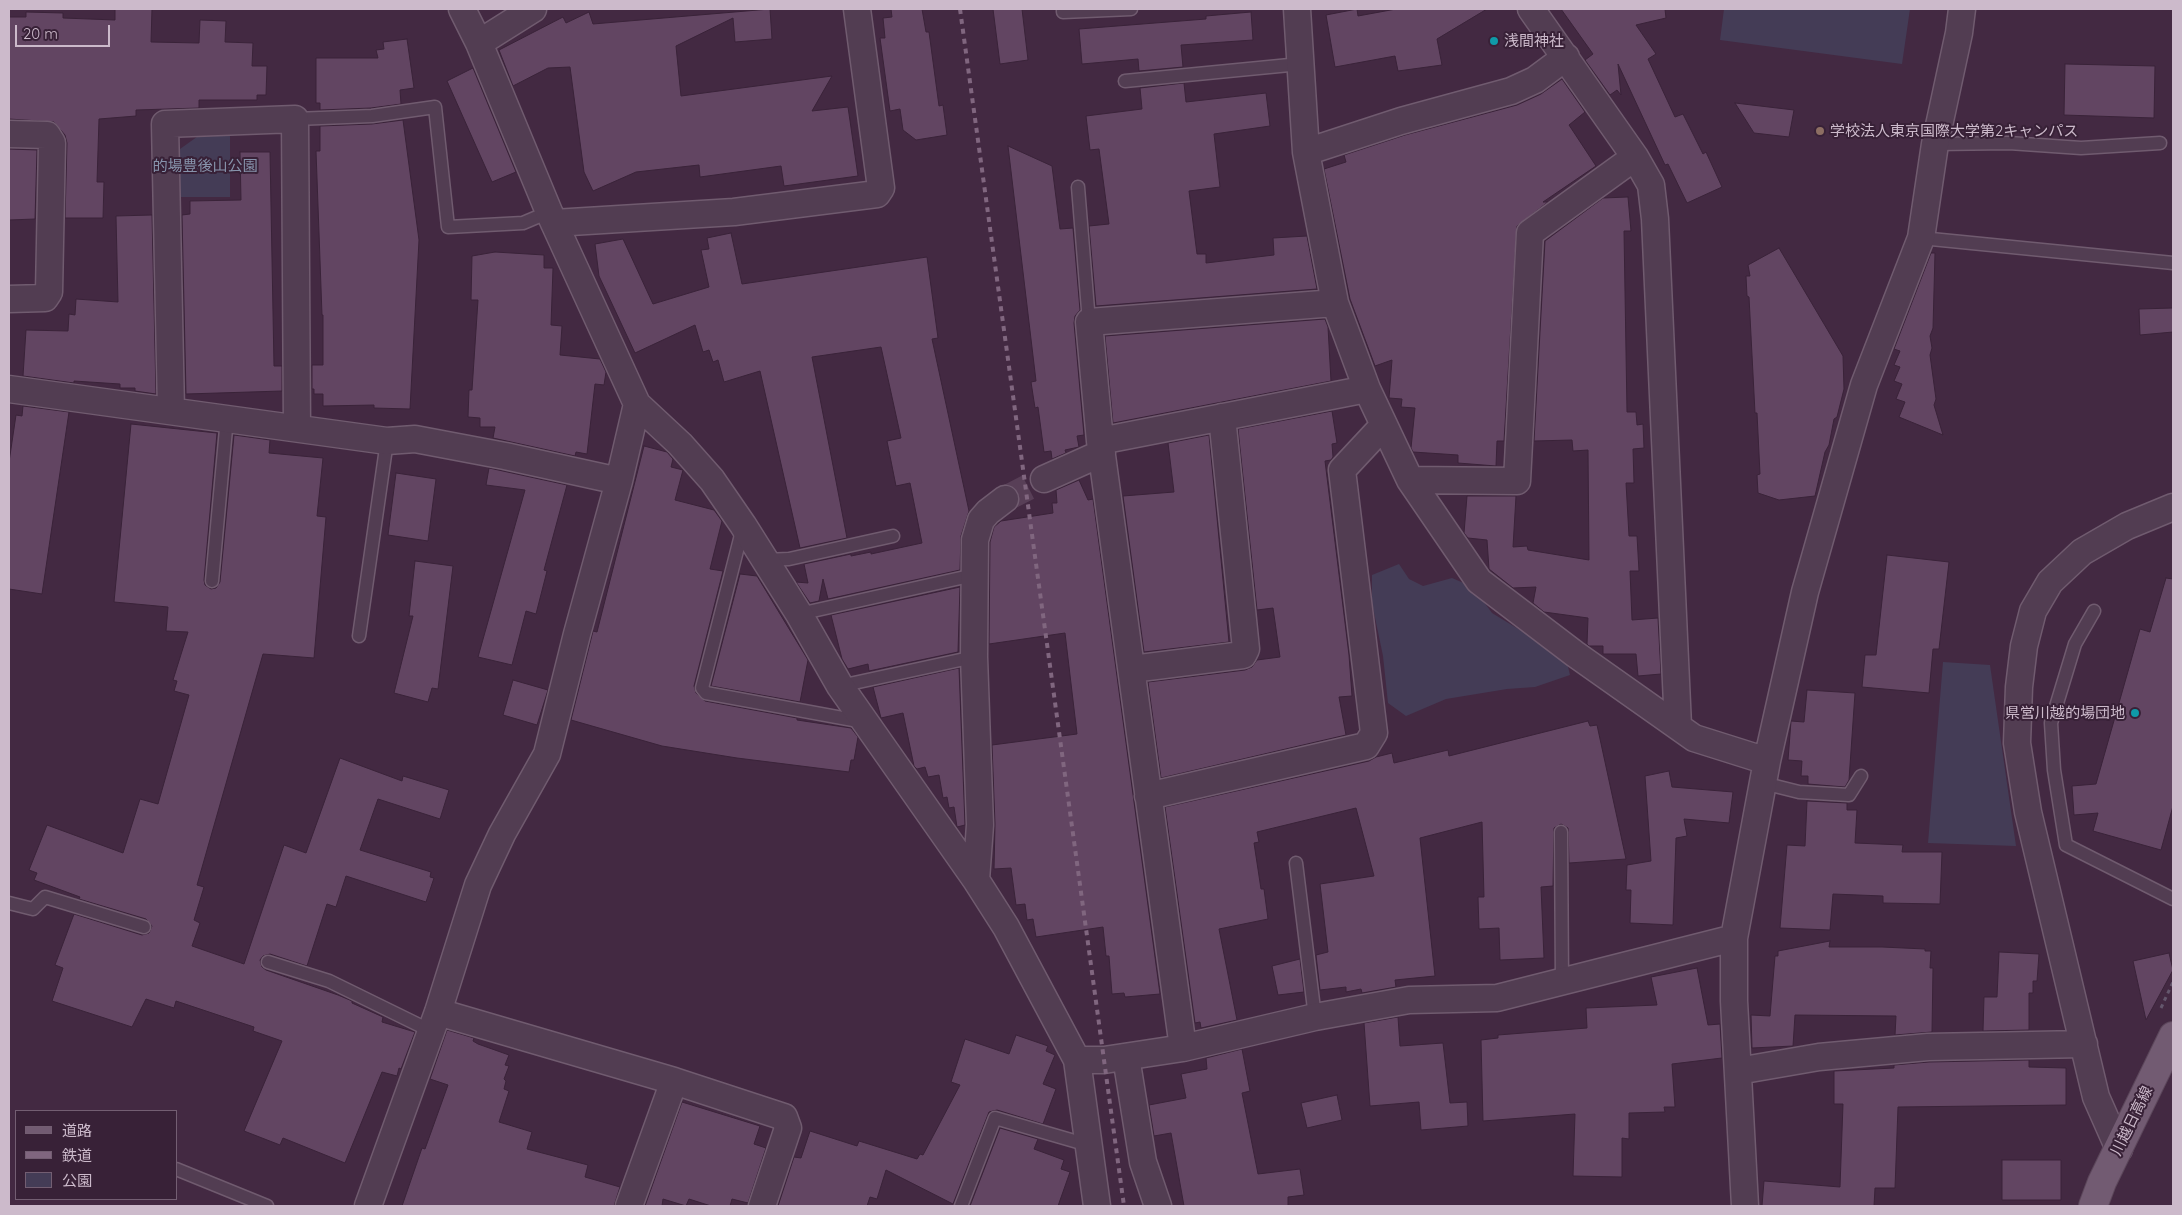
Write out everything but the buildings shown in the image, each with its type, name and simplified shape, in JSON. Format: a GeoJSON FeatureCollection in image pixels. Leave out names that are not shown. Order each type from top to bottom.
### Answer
{"type":"FeatureCollection","features":[{"type":"Feature","properties":{"kind":"main road","name":"川越日高線"},"geometry":{"type":"LineString","coordinates":[[2093,1206],[2118,1148],[2173,1036]]}},
{"type":"Feature","properties":{"kind":"street"},"geometry":{"type":"LineString","coordinates":[[462,9],[479,43],[552,218],[637,404],[680,444],[712,480],[743,525],[799,614],[840,686],[976,880],[1006,927],[1077,1060],[1097,1206]]}},
{"type":"Feature","properties":{"kind":"street"},"geometry":{"type":"LineString","coordinates":[[479,43],[533,9]]}},
{"type":"Feature","properties":{"kind":"street"},"geometry":{"type":"LineString","coordinates":[[552,218],[734,212],[876,194],[881,188],[857,9]]}},
{"type":"Feature","properties":{"kind":"street"},"geometry":{"type":"LineString","coordinates":[[1297,9],[1306,152],[1335,303],[1367,389],[1410,480],[1479,581],[1575,654],[1694,738],[1765,772]]}},
{"type":"Feature","properties":{"kind":"street"},"geometry":{"type":"LineString","coordinates":[[1531,9],[1635,157],[1651,185],[1655,219],[1678,726]]}},
{"type":"Feature","properties":{"kind":"street"},"geometry":{"type":"LineString","coordinates":[[1745,1206],[1734,1001],[1734,938],[1765,772],[1805,592],[1864,385],[1921,238],[1935,144],[1959,32],[1962,9]]}},
{"type":"Feature","properties":{"kind":"street"},"geometry":{"type":"LineString","coordinates":[[1306,152],[1401,121],[1511,91],[1535,80],[1566,57]]}},
{"type":"Feature","properties":{"kind":"street"},"geometry":{"type":"LineString","coordinates":[[172,411],[165,124],[296,119],[297,428]]}},
{"type":"Feature","properties":{"kind":"street"},"geometry":{"type":"LineString","coordinates":[[9,134],[48,135],[52,143],[49,292],[44,298],[9,299]]}},
{"type":"Feature","properties":{"kind":"street"},"geometry":{"type":"LineString","coordinates":[[1410,480],[1517,482],[1530,233],[1635,157]]}},
{"type":"Feature","properties":{"kind":"street"},"geometry":{"type":"LineString","coordinates":[[1183,1048],[1101,447],[1089,322],[1335,303]]}},
{"type":"Feature","properties":{"kind":"street"},"geometry":{"type":"LineString","coordinates":[[9,389],[387,440],[414,439],[505,456],[619,482]]}},
{"type":"Feature","properties":{"kind":"street"},"geometry":{"type":"LineString","coordinates":[[1044,479],[1101,447],[1222,416],[1367,389]]}},
{"type":"Feature","properties":{"kind":"street"},"geometry":{"type":"LineString","coordinates":[[368,1206],[434,1021],[478,885],[502,834],[547,754],[577,634],[619,482],[637,404]]}},
{"type":"Feature","properties":{"kind":"street"},"geometry":{"type":"LineString","coordinates":[[1132,669],[1243,655],[1246,649],[1222,416]]}},
{"type":"Feature","properties":{"kind":"street"},"geometry":{"type":"LineString","coordinates":[[1148,796],[1366,746],[1374,733],[1342,470],[1384,425]]}},
{"type":"Feature","properties":{"kind":"street"},"geometry":{"type":"LineString","coordinates":[[976,880],[980,825],[974,657],[975,540],[979,525],[988,512],[1005,500]]}},
{"type":"Feature","properties":{"kind":"street"},"geometry":{"type":"LineString","coordinates":[[2118,1148],[2096,1096],[2028,812],[2017,743],[2018,687],[2024,646],[2033,610],[2050,582],[2082,552],[2128,526],[2173,507]]}},
{"type":"Feature","properties":{"kind":"street"},"geometry":{"type":"LineString","coordinates":[[1077,1060],[1126,1057],[1183,1048],[1315,1018],[1409,1000],[1497,998],[1734,938]]}},
{"type":"Feature","properties":{"kind":"street"},"geometry":{"type":"LineString","coordinates":[[434,1021],[674,1081],[784,1117],[788,1128],[762,1206]]}},
{"type":"Feature","properties":{"kind":"street"},"geometry":{"type":"LineString","coordinates":[[1738,1071],[1819,1057],[1928,1047],[2084,1044]]}},
{"type":"Feature","properties":{"kind":"street"},"geometry":{"type":"LineString","coordinates":[[1126,1057],[1143,1162],[1158,1206]]}},
{"type":"Feature","properties":{"kind":"street"},"geometry":{"type":"LineString","coordinates":[[629,1206],[674,1081]]}},
{"type":"Feature","properties":{"kind":"lane"},"geometry":{"type":"LineString","coordinates":[[1063,9],[1063,12],[1131,9]]}},
{"type":"Feature","properties":{"kind":"lane"},"geometry":{"type":"LineString","coordinates":[[1125,81],[1300,64]]}},
{"type":"Feature","properties":{"kind":"lane"},"geometry":{"type":"LineString","coordinates":[[296,119],[372,116],[435,107],[448,227],[523,223],[552,218]]}},
{"type":"Feature","properties":{"kind":"lane"},"geometry":{"type":"LineString","coordinates":[[1935,144],[2009,144],[2080,148],[2160,143]]}},
{"type":"Feature","properties":{"kind":"lane"},"geometry":{"type":"LineString","coordinates":[[1078,187],[1089,322]]}},
{"type":"Feature","properties":{"kind":"lane"},"geometry":{"type":"LineString","coordinates":[[1921,238],[2173,263]]}},
{"type":"Feature","properties":{"kind":"lane"},"geometry":{"type":"LineString","coordinates":[[212,581],[227,418]]}},
{"type":"Feature","properties":{"kind":"lane"},"geometry":{"type":"LineString","coordinates":[[359,636],[387,440]]}},
{"type":"Feature","properties":{"kind":"lane"},"geometry":{"type":"LineString","coordinates":[[743,525],[702,688],[706,693],[864,722]]}},
{"type":"Feature","properties":{"kind":"lane"},"geometry":{"type":"LineString","coordinates":[[765,560],[789,559],[893,536]]}},
{"type":"Feature","properties":{"kind":"lane"},"geometry":{"type":"LineString","coordinates":[[799,614],[974,575]]}},
{"type":"Feature","properties":{"kind":"lane"},"geometry":{"type":"LineString","coordinates":[[2094,611],[2075,644],[2051,722],[2054,770],[2066,845],[2173,899]]}},
{"type":"Feature","properties":{"kind":"lane"},"geometry":{"type":"LineString","coordinates":[[840,686],[974,657]]}},
{"type":"Feature","properties":{"kind":"lane"},"geometry":{"type":"LineString","coordinates":[[1765,772],[1799,792],[1849,795],[1861,776]]}},
{"type":"Feature","properties":{"kind":"lane"},"geometry":{"type":"LineString","coordinates":[[1561,832],[1562,983]]}},
{"type":"Feature","properties":{"kind":"lane"},"geometry":{"type":"LineString","coordinates":[[1296,863],[1315,1018]]}},
{"type":"Feature","properties":{"kind":"lane"},"geometry":{"type":"LineString","coordinates":[[9,903],[33,908],[46,898],[144,927]]}},
{"type":"Feature","properties":{"kind":"lane"},"geometry":{"type":"LineString","coordinates":[[268,962],[330,981],[434,1021]]}},
{"type":"Feature","properties":{"kind":"lane"},"geometry":{"type":"LineString","coordinates":[[960,1206],[995,1118],[1088,1145]]}},
{"type":"Feature","properties":{"kind":"lane"},"geometry":{"type":"LineString","coordinates":[[178,1169],[266,1206]]}},
{"type":"Feature","properties":{"kind":"green space"},"geometry":{"type":"Polygon","coordinates":[[[1724,9],[1910,9],[1902,64],[1720,40],[1724,9]]]}},
{"type":"Feature","properties":{"kind":"green space","name":"的場豊後山公園"},"geometry":{"type":"Polygon","coordinates":[[[201,134],[230,134],[230,197],[179,197],[180,149],[201,134]]]}},
{"type":"Feature","properties":{"kind":"green space"},"geometry":{"type":"Polygon","coordinates":[[[1399,564],[1409,579],[1423,586],[1452,578],[1473,587],[1492,613],[1566,658],[1570,675],[1535,687],[1507,689],[1446,699],[1406,716],[1388,703],[1383,656],[1372,603],[1372,575],[1399,564]]]}},
{"type":"Feature","properties":{"kind":"green space"},"geometry":{"type":"Polygon","coordinates":[[[1943,662],[1990,665],[2016,846],[1928,843],[1943,662]]]}},
{"type":"Feature","properties":{"kind":"tunnel"},"geometry":{"type":"LineString","coordinates":[[1005,499],[1044,479]]}},
{"type":"Feature","properties":{"kind":"railway"},"geometry":{"type":"LineString","coordinates":[[960,9],[1124,1206]]}},
{"type":"Feature","properties":{"kind":"place","name":"浅間神社"},"geometry":{"type":"Point","coordinates":[1494,41]}},
{"type":"Feature","properties":{"kind":"place","name":"学校法人東京国際大学第2キャンパス"},"geometry":{"type":"Point","coordinates":[1820,131]}},
{"type":"Feature","properties":{"kind":"place","name":"県営川越的場団地"},"geometry":{"type":"Point","coordinates":[2135,713]}}]}
